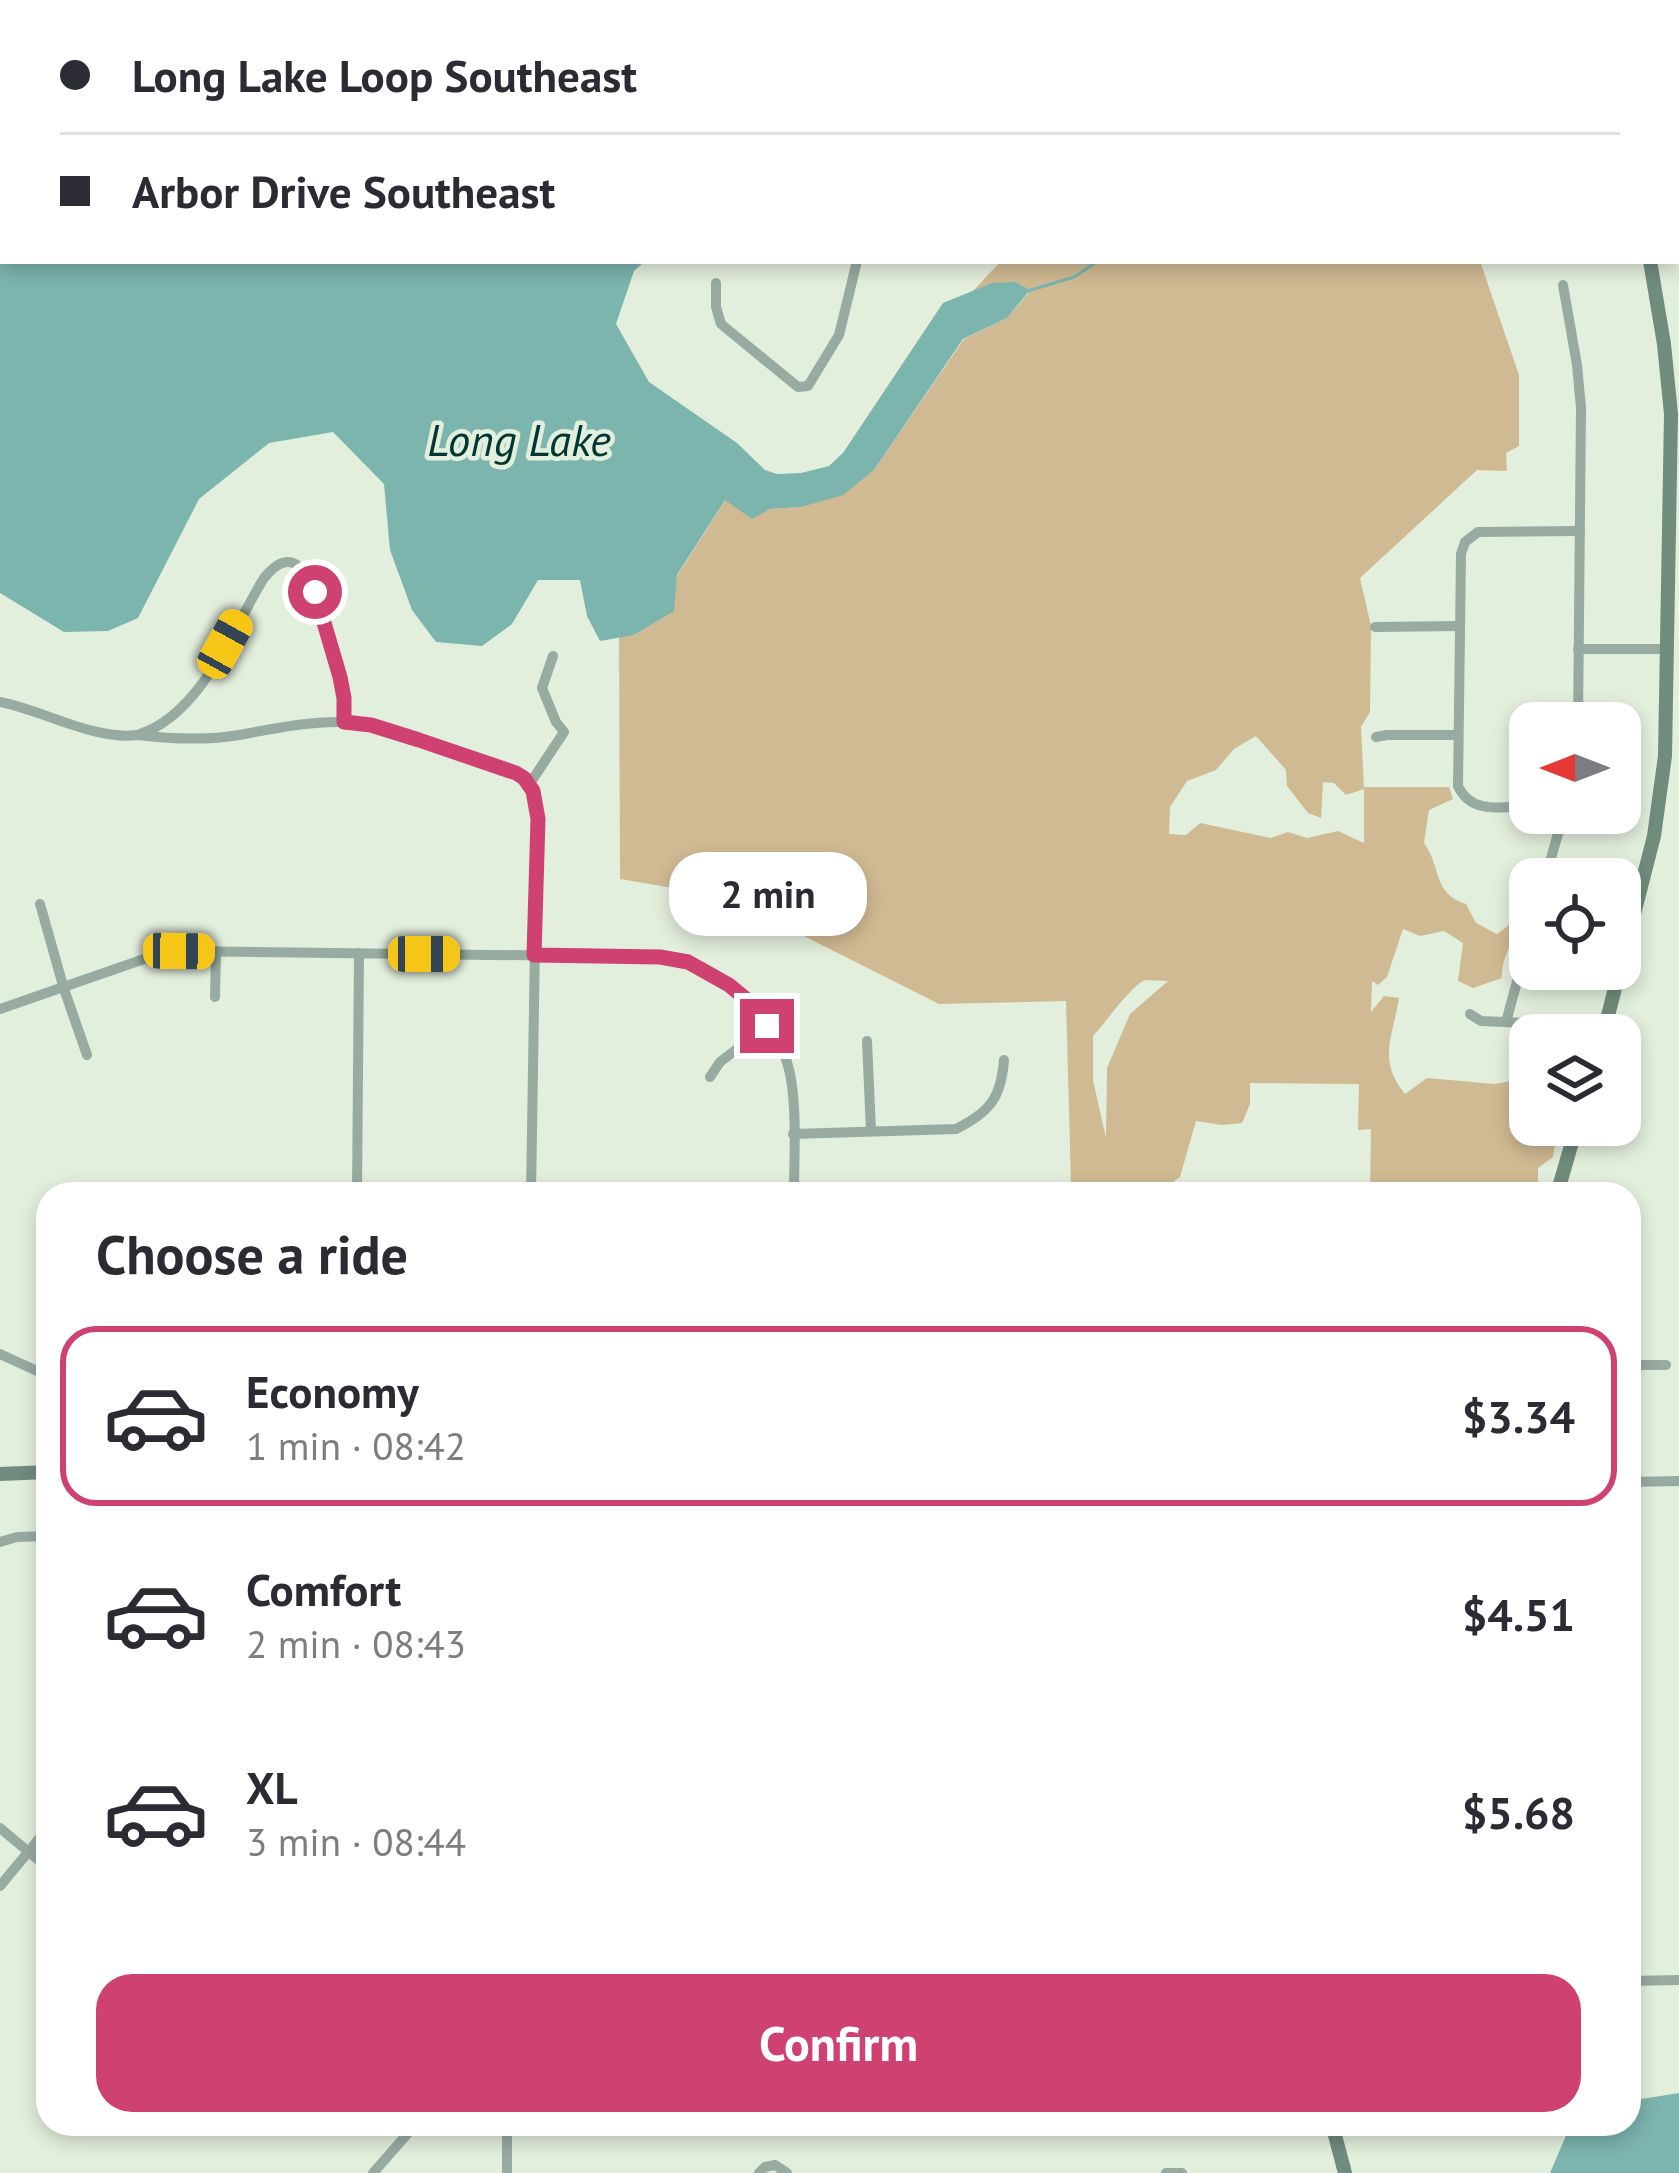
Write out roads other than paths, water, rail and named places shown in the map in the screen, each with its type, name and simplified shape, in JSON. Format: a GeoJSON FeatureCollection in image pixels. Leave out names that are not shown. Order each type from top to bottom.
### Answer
{"type":"FeatureCollection","features":[{"type":"Feature","properties":{"kind":"street"},"geometry":{"type":"LineString","coordinates":[[716,283],[721,324],[798,387],[808,386],[839,334],[856,264]]}},
{"type":"Feature","properties":{"kind":"street"},"geometry":{"type":"LineString","coordinates":[[1609,1014],[1663,782],[1667,649],[1673,625],[1671,414],[1651,264]]}},
{"type":"Feature","properties":{"kind":"street"},"geometry":{"type":"LineString","coordinates":[[1563,285],[1581,407],[1578,702]]}},
{"type":"Feature","properties":{"kind":"street"},"geometry":{"type":"LineString","coordinates":[[1509,806],[1483,807],[1465,799],[1458,786],[1461,554],[1465,542],[1482,531],[1580,531]]}},
{"type":"Feature","properties":{"kind":"street"},"geometry":{"type":"LineString","coordinates":[[137,735],[158,728],[181,710],[208,675],[264,578],[284,563],[304,569],[315,592],[340,677],[344,722]]}},
{"type":"Feature","properties":{"kind":"street"},"geometry":{"type":"LineString","coordinates":[[1375,627],[1460,626]]}},
{"type":"Feature","properties":{"kind":"street"},"geometry":{"type":"LineString","coordinates":[[1578,649],[1667,649]]}},
{"type":"Feature","properties":{"kind":"street"},"geometry":{"type":"LineString","coordinates":[[530,785],[563,732],[542,688],[553,656]]}},
{"type":"Feature","properties":{"kind":"street"},"geometry":{"type":"LineString","coordinates":[[0,702],[115,735],[170,739],[237,736],[299,723],[371,725],[518,774],[530,785],[538,819],[531,1182]]}},
{"type":"Feature","properties":{"kind":"street"},"geometry":{"type":"LineString","coordinates":[[1376,737],[1459,735]]}},
{"type":"Feature","properties":{"kind":"street"},"geometry":{"type":"LineString","coordinates":[[40,904],[87,1055]]}},
{"type":"Feature","properties":{"kind":"street"},"geometry":{"type":"LineString","coordinates":[[0,1010],[167,952],[660,957],[688,962],[746,999],[780,1047],[791,1077],[794,1182]]}},
{"type":"Feature","properties":{"kind":"street"},"geometry":{"type":"LineString","coordinates":[[215,997],[216,952]]}},
{"type":"Feature","properties":{"kind":"street"},"geometry":{"type":"LineString","coordinates":[[357,1182],[359,953]]}},
{"type":"Feature","properties":{"kind":"street"},"geometry":{"type":"LineString","coordinates":[[1506,1022],[1515,990]]}},
{"type":"Feature","properties":{"kind":"street"},"geometry":{"type":"LineString","coordinates":[[1470,1014],[1481,1021],[1509,1022]]}},
{"type":"Feature","properties":{"kind":"street"},"geometry":{"type":"LineString","coordinates":[[710,1077],[720,1062],[767,1026]]}},
{"type":"Feature","properties":{"kind":"street"},"geometry":{"type":"LineString","coordinates":[[867,1041],[871,1131]]}},
{"type":"Feature","properties":{"kind":"street"},"geometry":{"type":"LineString","coordinates":[[794,1134],[956,1129],[980,1117],[995,1098],[1004,1060]]}},
{"type":"Feature","properties":{"kind":"street"},"geometry":{"type":"LineString","coordinates":[[1560,1182],[1571,1146]]}},
{"type":"Feature","properties":{"kind":"street"},"geometry":{"type":"LineString","coordinates":[[0,1354],[36,1370]]}},
{"type":"Feature","properties":{"kind":"street"},"geometry":{"type":"LineString","coordinates":[[1641,1365],[1666,1365]]}},
{"type":"Feature","properties":{"kind":"street"},"geometry":{"type":"LineString","coordinates":[[0,1474],[36,1472]]}},
{"type":"Feature","properties":{"kind":"street"},"geometry":{"type":"LineString","coordinates":[[1641,1482],[1679,1481]]}},
{"type":"Feature","properties":{"kind":"street"},"geometry":{"type":"LineString","coordinates":[[0,1542],[36,1536]]}},
{"type":"Feature","properties":{"kind":"street"},"geometry":{"type":"LineString","coordinates":[[0,1828],[36,1858]]}},
{"type":"Feature","properties":{"kind":"street"},"geometry":{"type":"LineString","coordinates":[[0,1886],[36,1843]]}},
{"type":"Feature","properties":{"kind":"street"},"geometry":{"type":"LineString","coordinates":[[1641,1982],[1679,1980]]}},
{"type":"Feature","properties":{"kind":"street"},"geometry":{"type":"LineString","coordinates":[[373,2173],[405,2136]]}},
{"type":"Feature","properties":{"kind":"street"},"geometry":{"type":"LineString","coordinates":[[507,2136],[507,2173]]}},
{"type":"Feature","properties":{"kind":"street"},"geometry":{"type":"LineString","coordinates":[[1335,2136],[1345,2173]]}},
{"type":"Feature","properties":{"kind":"street"},"geometry":{"type":"LineString","coordinates":[[759,2173],[775,2165],[787,2173]]}},
{"type":"Feature","properties":{"kind":"street"},"geometry":{"type":"LineString","coordinates":[[1166,2173],[1182,2173]]}},
{"type":"Feature","properties":{"kind":"water","name":"Long Lake"},"geometry":{"type":"Polygon","coordinates":[[[0,264],[642,264],[634,271],[616,324],[649,382],[737,443],[765,470],[777,474],[829,466],[843,453],[943,303],[992,283],[1015,282],[1030,290],[1007,318],[963,339],[874,470],[843,495],[801,507],[770,509],[752,519],[725,500],[677,575],[674,611],[634,635],[600,641],[587,616],[580,580],[538,580],[512,624],[482,646],[436,642],[412,610],[390,550],[384,484],[333,432],[269,443],[199,499],[138,618],[108,631],[64,632],[0,593],[0,264]]]}},
{"type":"Feature","properties":{"kind":"water"},"geometry":{"type":"Polygon","coordinates":[[[1679,2093],[1679,2173],[1550,2173],[1566,2136],[1641,2136],[1641,2099],[1679,2093]]]}},
{"type":"Feature","properties":{"kind":"waterway"},"geometry":{"type":"LineString","coordinates":[[1028,291],[1074,277],[1094,264]]}}]}
